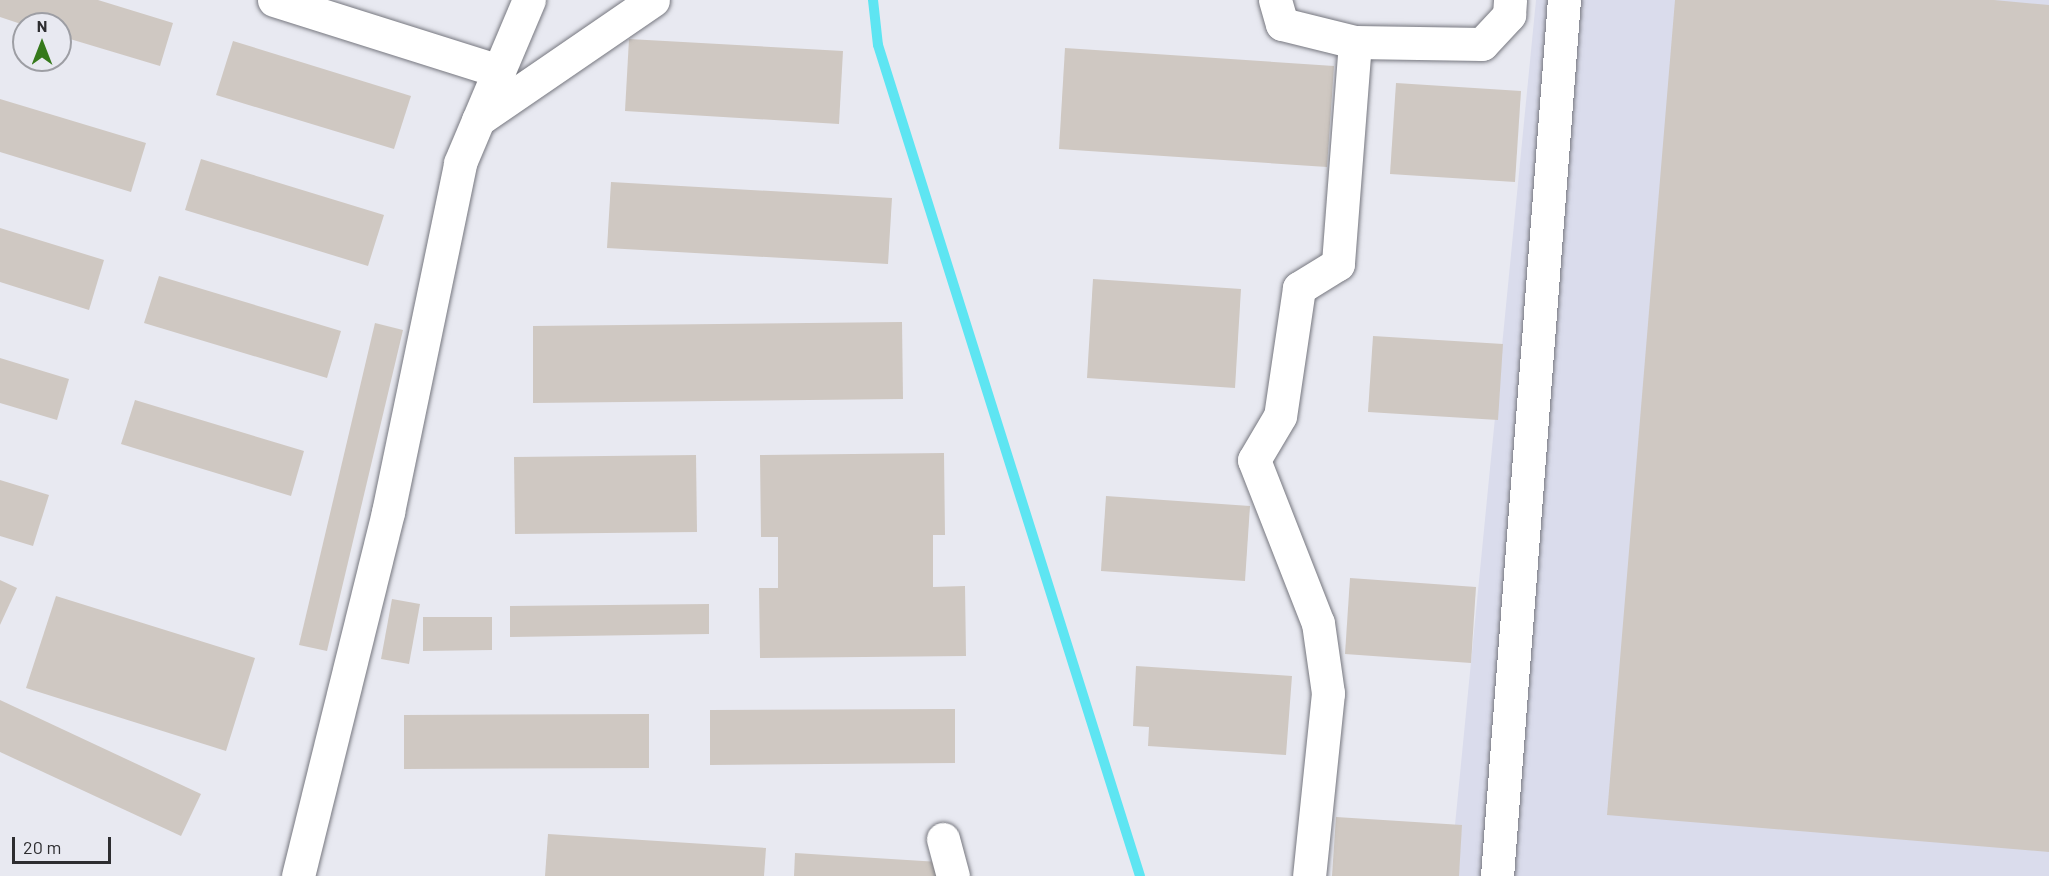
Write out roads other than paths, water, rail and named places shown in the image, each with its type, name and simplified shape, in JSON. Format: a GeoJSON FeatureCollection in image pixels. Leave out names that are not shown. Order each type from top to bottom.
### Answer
{"type":"FeatureCollection","features":[{"type":"Feature","properties":{"kind":"street"},"geometry":{"type":"LineString","coordinates":[[273,0],[499,71]]}},
{"type":"Feature","properties":{"kind":"street"},"geometry":{"type":"LineString","coordinates":[[298,876],[388,512],[460,163],[529,0]]}},
{"type":"Feature","properties":{"kind":"street"},"geometry":{"type":"LineString","coordinates":[[478,120],[654,0]]}},
{"type":"Feature","properties":{"kind":"street"},"geometry":{"type":"LineString","coordinates":[[1275,0],[1282,24],[1355,42],[1482,44],[1509,15],[1510,0]]}},
{"type":"Feature","properties":{"kind":"street"},"geometry":{"type":"LineString","coordinates":[[1497,876],[1564,0]]}},
{"type":"Feature","properties":{"kind":"street"},"geometry":{"type":"LineString","coordinates":[[1309,876],[1326,681],[1318,623],[1254,460],[1280,416],[1299,288],[1338,264],[1355,42]]}},
{"type":"Feature","properties":{"kind":"street"},"geometry":{"type":"LineString","coordinates":[[943,839],[953,876]]}},
{"type":"Feature","properties":{"kind":"waterway"},"geometry":{"type":"LineString","coordinates":[[873,0],[878,45],[1140,876]]}}]}
